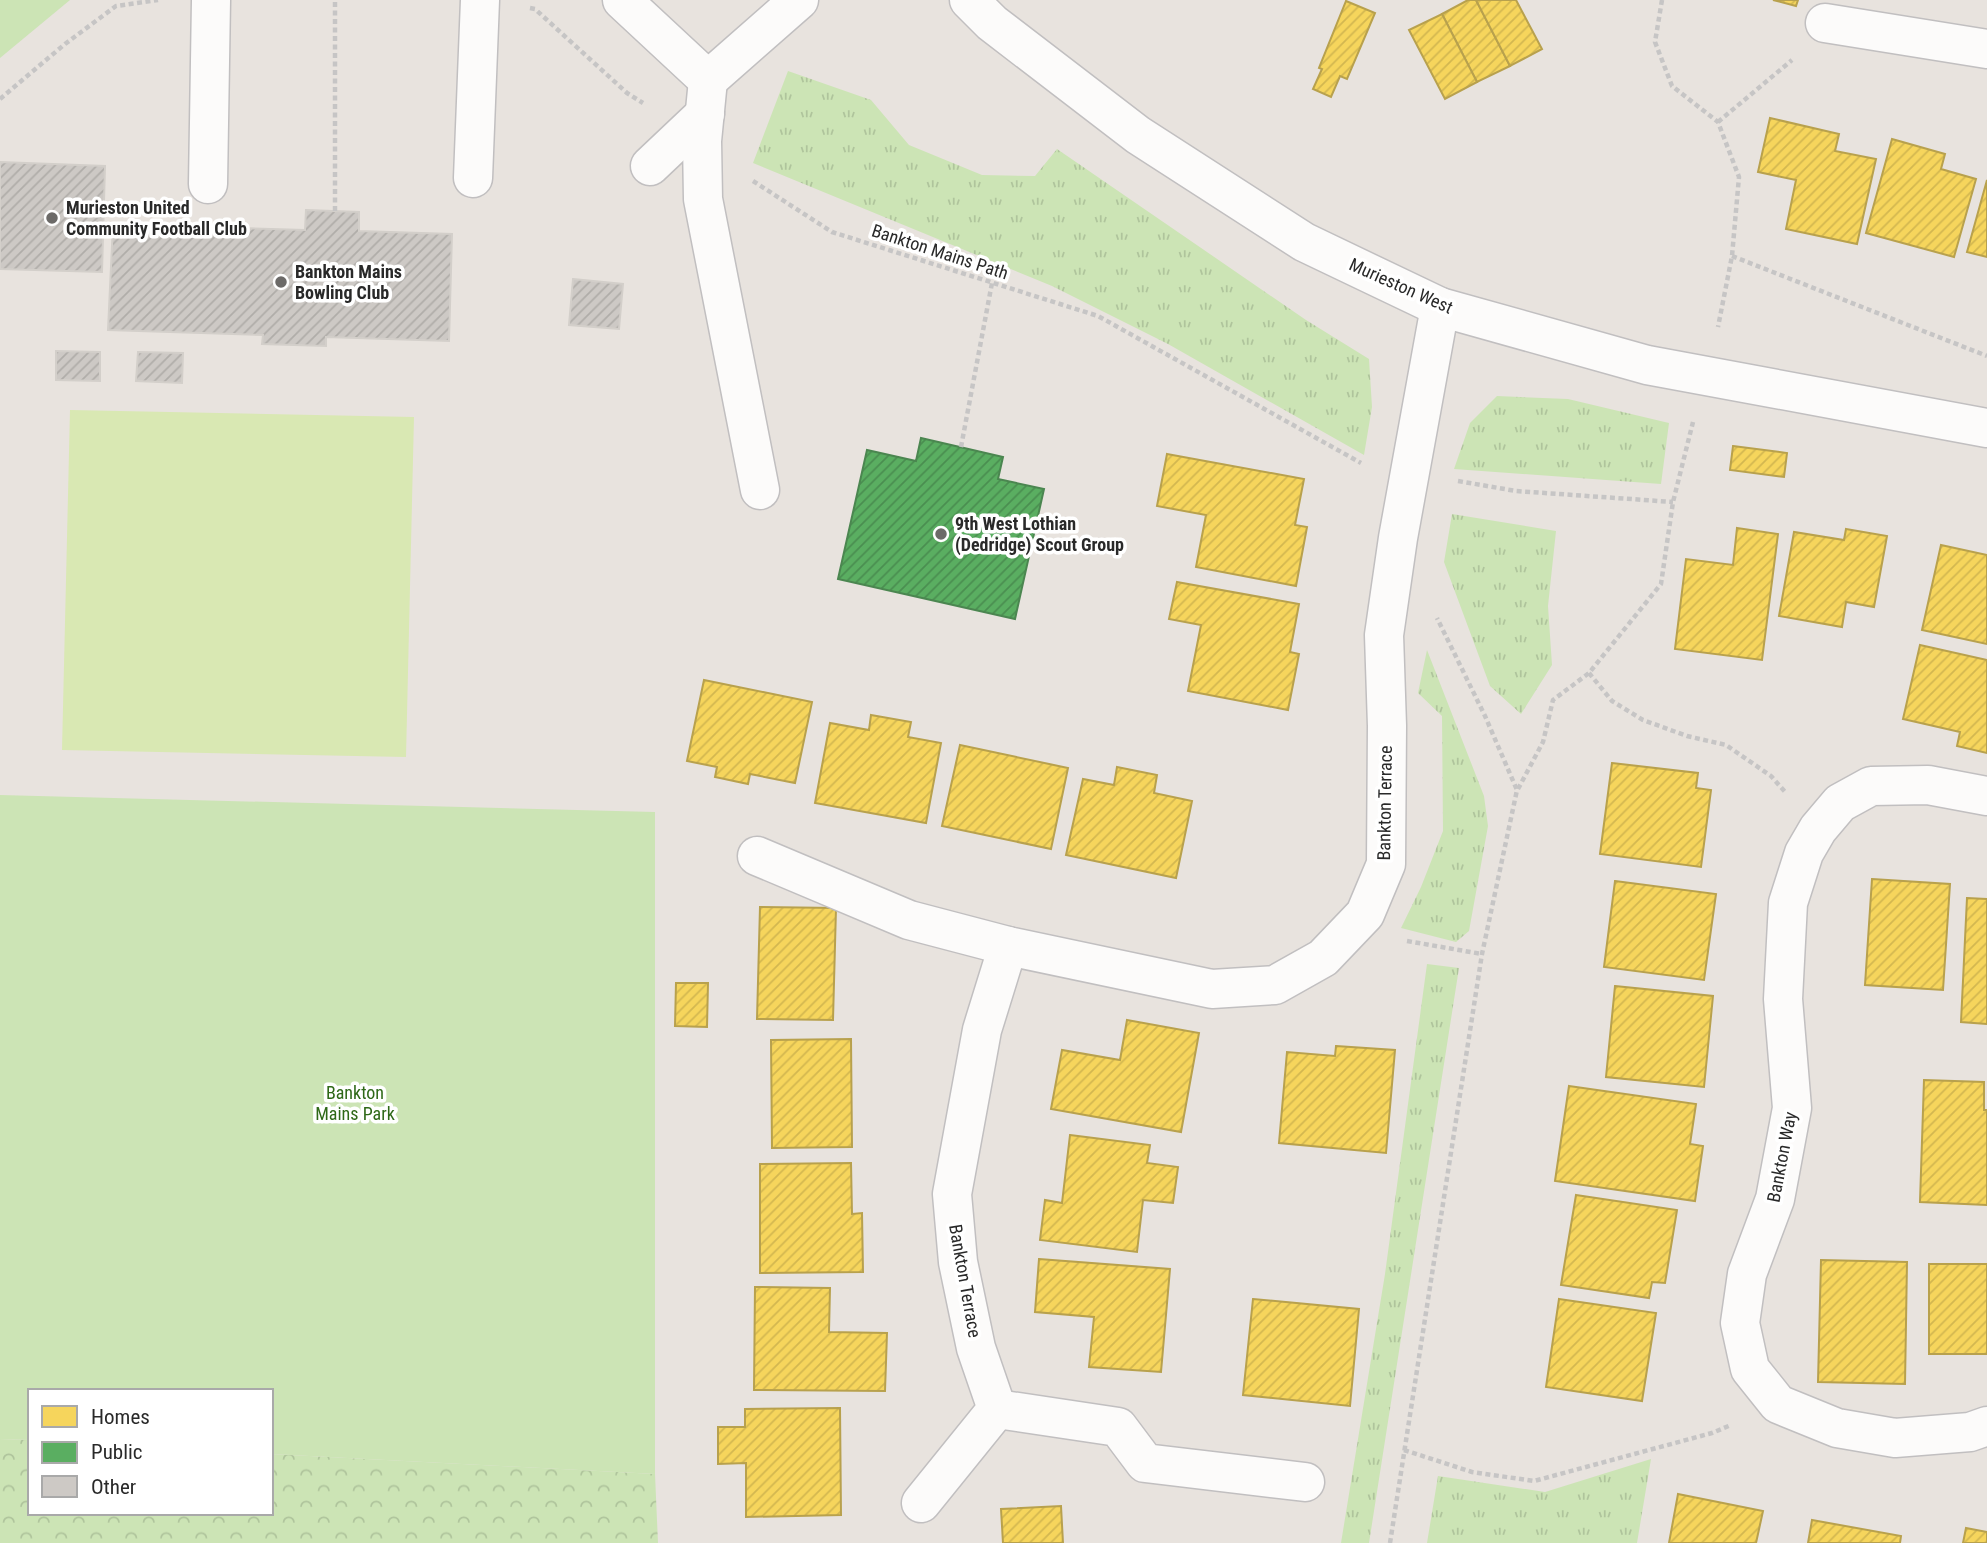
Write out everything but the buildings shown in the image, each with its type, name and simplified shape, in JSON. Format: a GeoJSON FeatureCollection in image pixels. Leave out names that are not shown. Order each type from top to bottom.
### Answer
{"type":"FeatureCollection","features":[{"type":"Feature","properties":{"kind":"street"},"geometry":{"type":"LineString","coordinates":[[208,184],[211,0]]}},
{"type":"Feature","properties":{"kind":"street"},"geometry":{"type":"LineString","coordinates":[[473,178],[480,0]]}},
{"type":"Feature","properties":{"kind":"street"},"geometry":{"type":"LineString","coordinates":[[622,0],[700,116],[703,199],[760,490]]}},
{"type":"Feature","properties":{"kind":"street"},"geometry":{"type":"LineString","coordinates":[[650,166],[700,116],[799,0]]}},
{"type":"Feature","properties":{"kind":"street","name":"Murieston West"},"geometry":{"type":"LineString","coordinates":[[969,0],[1003,31],[1138,135],[1304,242],[1440,306],[1647,365],[1987,428]]}},
{"type":"Feature","properties":{"kind":"street"},"geometry":{"type":"LineString","coordinates":[[1825,23],[1987,49]]}},
{"type":"Feature","properties":{"kind":"street","name":"Bankton Terrace"},"geometry":{"type":"LineString","coordinates":[[757,856],[909,920],[1008,946],[1213,989],[1275,985],[1323,958],[1366,914],[1387,864],[1384,635],[1440,306]]}},
{"type":"Feature","properties":{"kind":"street","name":"Bankton Way"},"geometry":{"type":"LineString","coordinates":[[1777,1404],[1750,1369],[1740,1323],[1747,1274],[1776,1199],[1792,1108],[1783,999],[1788,903],[1804,853],[1818,829],[1840,803],[1871,786],[1928,785],[1987,796]]}},
{"type":"Feature","properties":{"kind":"street","name":"Bankton Terrace"},"geometry":{"type":"LineString","coordinates":[[997,1409],[976,1348],[958,1262],[952,1194],[982,1030],[1008,946]]}},
{"type":"Feature","properties":{"kind":"street"},"geometry":{"type":"LineString","coordinates":[[1777,1404],[1837,1428],[1895,1438],[1970,1432],[1987,1426]]}},
{"type":"Feature","properties":{"kind":"street"},"geometry":{"type":"LineString","coordinates":[[921,1503],[997,1409],[1118,1427],[1145,1463],[1305,1482]]}},
{"type":"Feature","properties":{"kind":"path"},"geometry":{"type":"LineString","coordinates":[[0,99],[65,44],[116,6],[158,0]]}},
{"type":"Feature","properties":{"kind":"path"},"geometry":{"type":"LineString","coordinates":[[335,0],[335,211]]}},
{"type":"Feature","properties":{"kind":"path"},"geometry":{"type":"LineString","coordinates":[[1662,0],[1655,42],[1672,86],[1718,122],[1739,177],[1732,256],[1718,327]]}},
{"type":"Feature","properties":{"kind":"path","name":"Bankton Mains Path"},"geometry":{"type":"LineString","coordinates":[[522,6],[535,9],[627,93],[700,116],[729,165],[832,232],[1098,316],[1362,463],[1409,478],[1458,481],[1516,491],[1673,502]]}},
{"type":"Feature","properties":{"kind":"path"},"geometry":{"type":"LineString","coordinates":[[1718,122],[1792,61],[1825,23]]}},
{"type":"Feature","properties":{"kind":"path"},"geometry":{"type":"LineString","coordinates":[[1732,256],[1987,356]]}},
{"type":"Feature","properties":{"kind":"path"},"geometry":{"type":"LineString","coordinates":[[961,447],[992,283]]}},
{"type":"Feature","properties":{"kind":"path"},"geometry":{"type":"LineString","coordinates":[[1390,1543],[1482,954],[1517,790],[1544,742],[1553,700],[1589,673],[1661,584],[1673,502],[1693,420]]}},
{"type":"Feature","properties":{"kind":"path"},"geometry":{"type":"LineString","coordinates":[[1434,611],[1517,790]]}},
{"type":"Feature","properties":{"kind":"path"},"geometry":{"type":"LineString","coordinates":[[1589,673],[1612,701],[1643,720],[1687,736],[1726,745],[1771,776],[1818,829]]}},
{"type":"Feature","properties":{"kind":"path"},"geometry":{"type":"LineString","coordinates":[[1349,931],[1482,954]]}},
{"type":"Feature","properties":{"kind":"path"},"geometry":{"type":"LineString","coordinates":[[1404,1450],[1472,1472],[1534,1481],[1712,1433],[1777,1404]]}},
{"type":"Feature","properties":{"kind":"green space"},"geometry":{"type":"Polygon","coordinates":[[[0,0],[70,0],[0,58],[0,0]]]}},
{"type":"Feature","properties":{"kind":"green space"},"geometry":{"type":"Polygon","coordinates":[[[788,71],[871,100],[909,145],[982,175],[1035,176],[1057,149],[1306,320],[1369,359],[1372,407],[1364,455],[1168,344],[1052,286],[753,163],[788,71]]]}},
{"type":"Feature","properties":{"kind":"green space"},"geometry":{"type":"Polygon","coordinates":[[[1497,396],[1568,399],[1669,423],[1661,484],[1454,469],[1470,423],[1497,396]]]}},
{"type":"Feature","properties":{"kind":"green space"},"geometry":{"type":"Polygon","coordinates":[[[70,410],[414,417],[406,757],[62,750],[70,410]]]}},
{"type":"Feature","properties":{"kind":"green space"},"geometry":{"type":"Polygon","coordinates":[[[1452,514],[1556,531],[1548,606],[1552,665],[1521,714],[1490,686],[1444,562],[1452,514]]]}},
{"type":"Feature","properties":{"kind":"green space"},"geometry":{"type":"Polygon","coordinates":[[[1427,650],[1484,796],[1488,826],[1469,931],[1456,942],[1401,928],[1443,831],[1442,716],[1418,693],[1427,650]]]}},
{"type":"Feature","properties":{"kind":"green space","name":"Bankton Mains Park"},"geometry":{"type":"Polygon","coordinates":[[[0,795],[655,812],[655,1474],[273,1454],[273,1389],[28,1389],[28,1440],[0,1439],[0,795]]]}},
{"type":"Feature","properties":{"kind":"green space"},"geometry":{"type":"Polygon","coordinates":[[[1427,964],[1459,968],[1369,1543],[1341,1543],[1385,1274],[1427,964]]]}},
{"type":"Feature","properties":{"kind":"green space"},"geometry":{"type":"Polygon","coordinates":[[[0,1439],[28,1440],[28,1515],[273,1515],[273,1454],[655,1474],[658,1543],[0,1543],[0,1439]]]}},
{"type":"Feature","properties":{"kind":"green space"},"geometry":{"type":"Polygon","coordinates":[[[1651,1459],[1637,1543],[1427,1543],[1438,1476],[1545,1492],[1651,1459]]]}},
{"type":"Feature","properties":{"kind":"place","name":"Murieston United Community Football Club"},"geometry":{"type":"Point","coordinates":[52,218]}},
{"type":"Feature","properties":{"kind":"place","name":"Bankton Mains Bowling Club"},"geometry":{"type":"Point","coordinates":[281,282]}},
{"type":"Feature","properties":{"kind":"place","name":"9th West Lothian (Dedridge) Scout Group"},"geometry":{"type":"Point","coordinates":[941,534]}}]}
